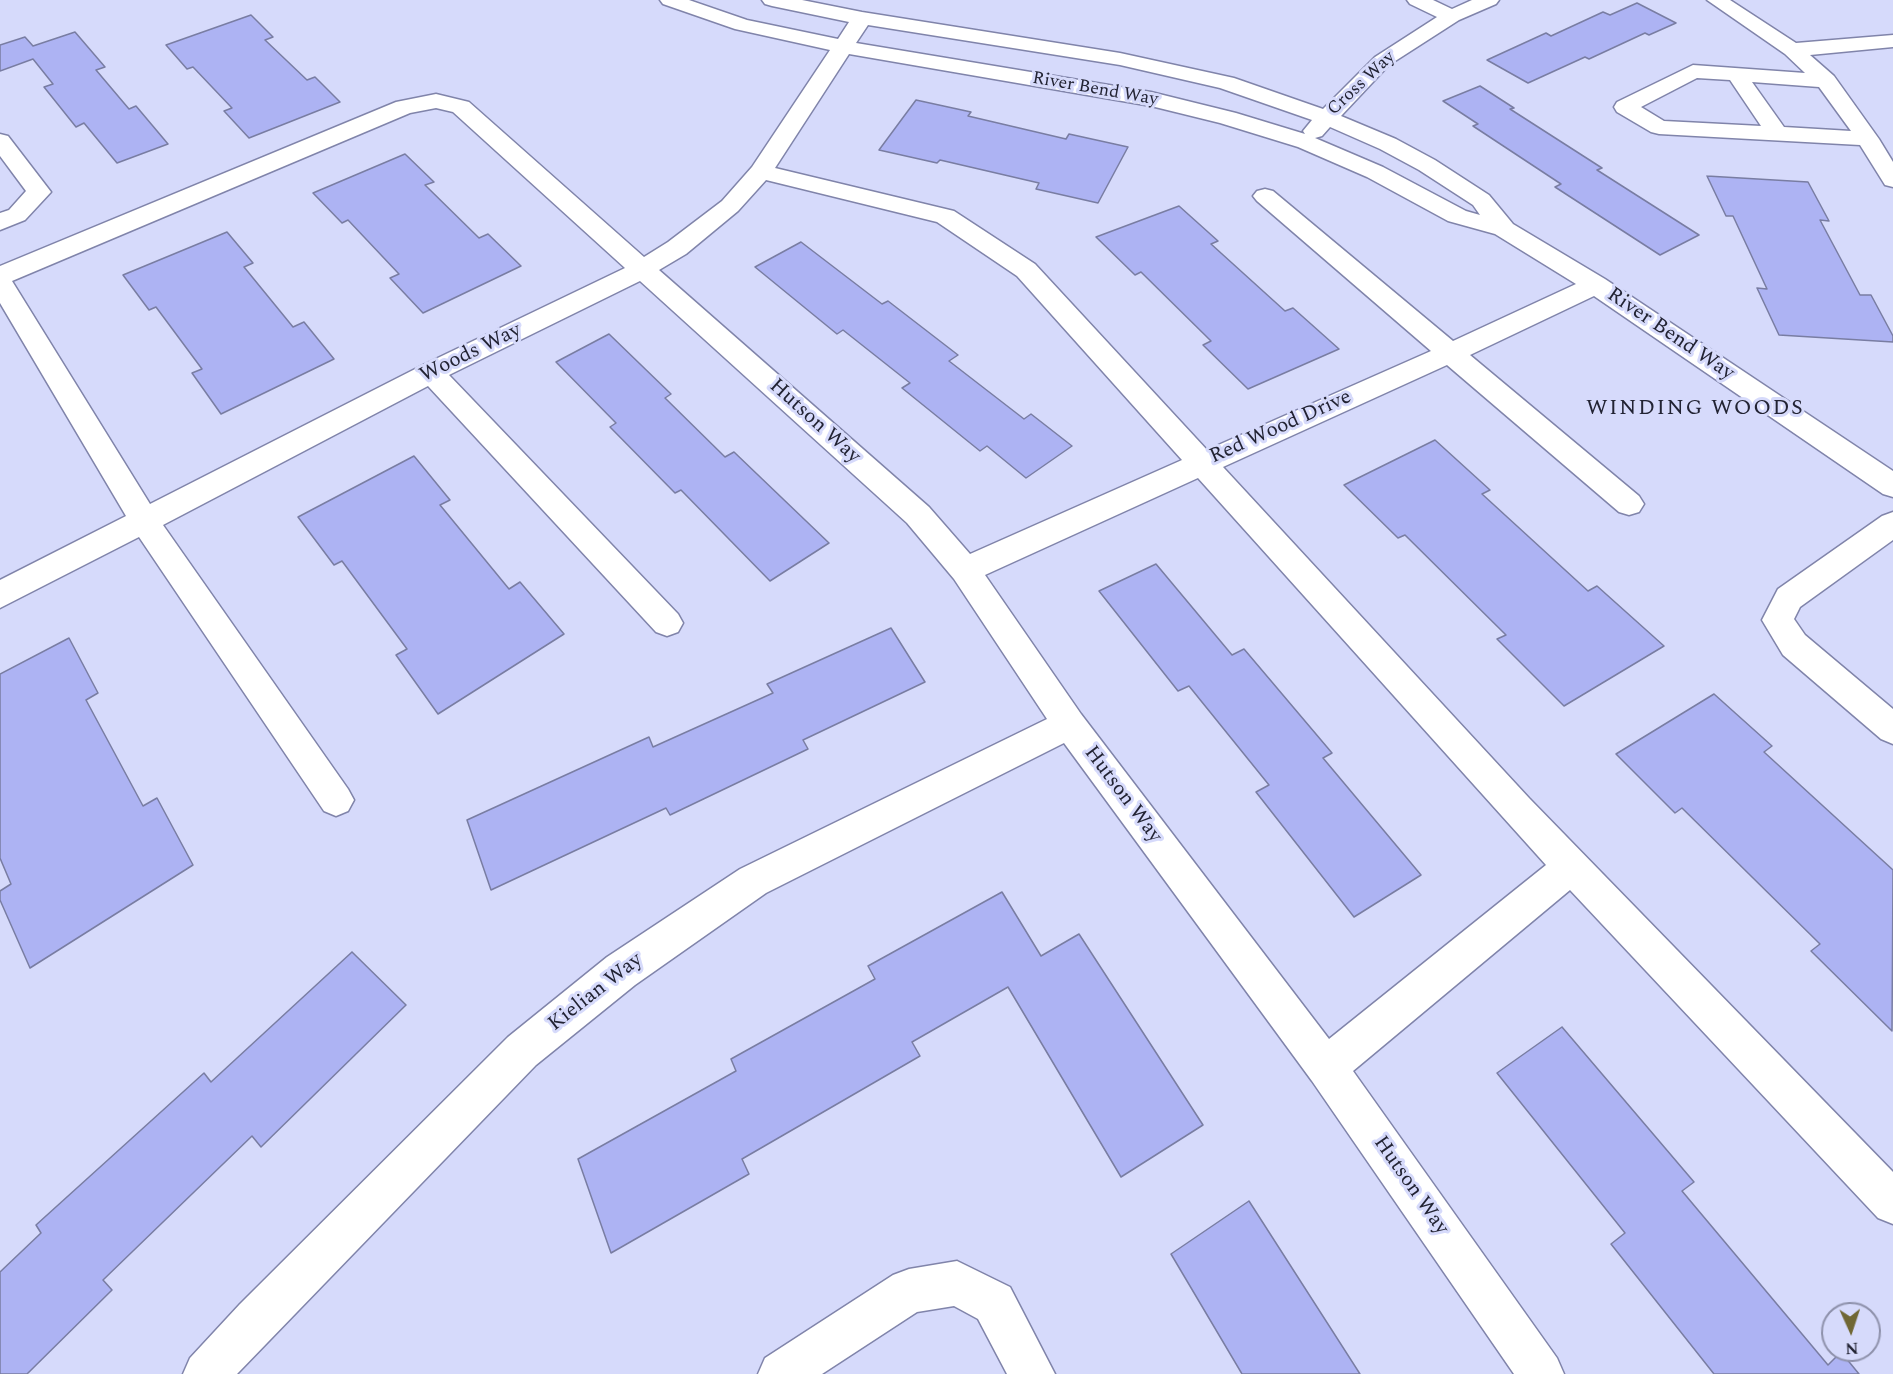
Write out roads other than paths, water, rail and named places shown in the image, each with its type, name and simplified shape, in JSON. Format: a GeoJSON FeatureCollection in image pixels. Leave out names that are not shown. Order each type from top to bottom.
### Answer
{"type":"FeatureCollection","features":[{"type":"Feature","properties":{"kind":"street","name":"River Bend Way"},"geometry":{"type":"LineString","coordinates":[[670,0],[742,25],[844,47],[1151,99],[1228,118],[1305,142],[1375,172],[1457,216],[1504,229],[1596,285],[1893,486]]}},
{"type":"Feature","properties":{"kind":"street","name":"River Bend Way"},"geometry":{"type":"LineString","coordinates":[[772,0],[862,18],[1172,69],[1226,83],[1326,117],[1388,144],[1427,165],[1481,200],[1504,229]]}},
{"type":"Feature","properties":{"kind":"street"},"geometry":{"type":"LineString","coordinates":[[1417,0],[1452,16]]}},
{"type":"Feature","properties":{"kind":"street","name":"Cross Way"},"geometry":{"type":"LineString","coordinates":[[1305,142],[1326,117],[1382,61],[1452,16],[1489,0]]}},
{"type":"Feature","properties":{"kind":"street"},"geometry":{"type":"LineString","coordinates":[[1717,0],[1792,50],[1826,81],[1869,139],[1893,180]]}},
{"type":"Feature","properties":{"kind":"street","name":"Woods Way"},"geometry":{"type":"LineString","coordinates":[[0,595],[431,373],[643,269],[677,248],[730,206],[761,172],[862,18]]}},
{"type":"Feature","properties":{"kind":"street"},"geometry":{"type":"LineString","coordinates":[[1792,50],[1893,41]]}},
{"type":"Feature","properties":{"kind":"street"},"geometry":{"type":"LineString","coordinates":[[1826,81],[1693,71],[1625,106],[1659,127],[1869,139]]}},
{"type":"Feature","properties":{"kind":"street"},"geometry":{"type":"LineString","coordinates":[[1736,74],[1777,133]]}},
{"type":"Feature","properties":{"kind":"street","name":"Hutson Way"},"geometry":{"type":"LineString","coordinates":[[0,276],[404,107],[436,101],[461,107],[918,515],[965,570],[1069,724],[1326,1067],[1541,1374]]}},
{"type":"Feature","properties":{"kind":"street"},"geometry":{"type":"LineString","coordinates":[[0,141],[39,192],[17,215],[0,222]]}},
{"type":"Feature","properties":{"kind":"street"},"geometry":{"type":"LineString","coordinates":[[761,172],[945,216],[1026,270],[1517,809],[1893,1203]]}},
{"type":"Feature","properties":{"kind":"street"},"geometry":{"type":"LineString","coordinates":[[1265,196],[1629,504]]}},
{"type":"Feature","properties":{"kind":"street"},"geometry":{"type":"LineString","coordinates":[[0,282],[145,522],[336,800]]}},
{"type":"Feature","properties":{"kind":"street","name":"Red Wood Drive"},"geometry":{"type":"LineString","coordinates":[[965,570],[1596,285]]}},
{"type":"Feature","properties":{"kind":"street"},"geometry":{"type":"LineString","coordinates":[[431,373],[667,623]]}},
{"type":"Feature","properties":{"kind":"street"},"geometry":{"type":"LineString","coordinates":[[1893,524],[1789,598],[1778,620],[1794,645],[1893,729]]}},
{"type":"Feature","properties":{"kind":"street","name":"Kielian Way"},"geometry":{"type":"LineString","coordinates":[[206,1374],[256,1320],[522,1051],[621,971],[753,881],[1069,724]]}},
{"type":"Feature","properties":{"kind":"street"},"geometry":{"type":"LineString","coordinates":[[1326,1067],[1572,866]]}},
{"type":"Feature","properties":{"kind":"street"},"geometry":{"type":"LineString","coordinates":[[781,1374],[909,1291],[957,1282],[994,1303],[1032,1374]]}},
{"type":"Feature","properties":{"kind":"district","name":"WINDING WOODS"},"geometry":{"type":"Point","coordinates":[1695,410]}}]}
